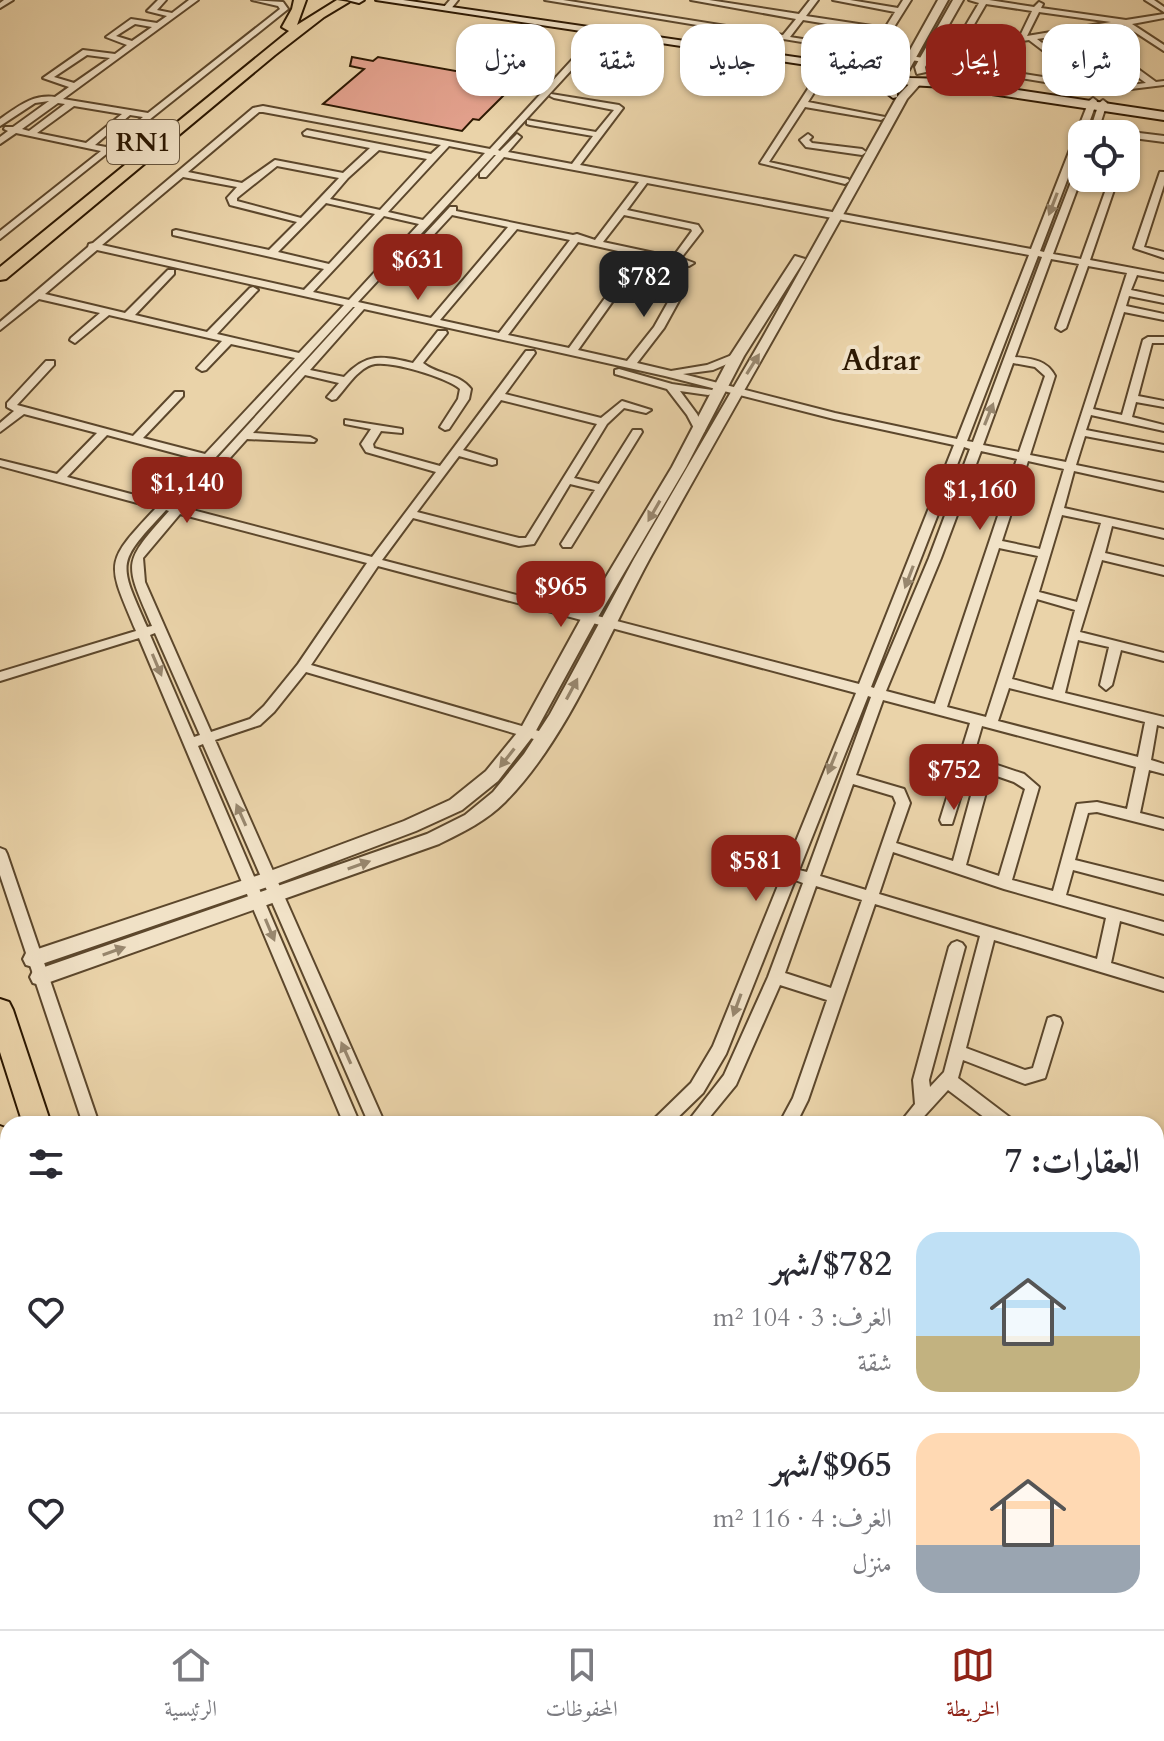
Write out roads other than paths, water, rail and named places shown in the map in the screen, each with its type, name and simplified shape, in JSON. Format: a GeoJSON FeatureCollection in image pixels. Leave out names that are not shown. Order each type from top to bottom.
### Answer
{"type":"FeatureCollection","features":[{"type":"Feature","properties":{"kind":"highway"},"geometry":{"type":"LineString","coordinates":[[289,27],[299,9],[300,0]]}},
{"type":"Feature","properties":{"kind":"highway","name":"RN1"},"geometry":{"type":"LineString","coordinates":[[0,259],[289,27],[312,0]]}},
{"type":"Feature","properties":{"kind":"highway","name":"RN1"},"geometry":{"type":"LineString","coordinates":[[321,0],[352,0]]}},
{"type":"Feature","properties":{"kind":"highway","name":"RN1"},"geometry":{"type":"LineString","coordinates":[[0,275],[270,52],[319,14],[352,0]]}},
{"type":"Feature","properties":{"kind":"highway"},"geometry":{"type":"LineString","coordinates":[[0,1010],[34,1116]]}},
{"type":"Feature","properties":{"kind":"main road"},"geometry":{"type":"LineString","coordinates":[[381,0],[450,4]]}},
{"type":"Feature","properties":{"kind":"main road"},"geometry":{"type":"LineString","coordinates":[[419,0],[572,24]]}},
{"type":"Feature","properties":{"kind":"main road"},"geometry":{"type":"LineString","coordinates":[[664,39],[801,62]]}},
{"type":"Feature","properties":{"kind":"main road"},"geometry":{"type":"LineString","coordinates":[[664,39],[801,62]]}},
{"type":"Feature","properties":{"kind":"main road"},"geometry":{"type":"LineString","coordinates":[[922,74],[926,75]]}},
{"type":"Feature","properties":{"kind":"main road"},"geometry":{"type":"LineString","coordinates":[[910,76],[922,74],[1164,114]]}},
{"type":"Feature","properties":{"kind":"main road"},"geometry":{"type":"LineString","coordinates":[[1026,93],[1097,101]]}},
{"type":"Feature","properties":{"kind":"street"},"geometry":{"type":"LineString","coordinates":[[0,6],[9,0]]}},
{"type":"Feature","properties":{"kind":"street"},"geometry":{"type":"LineString","coordinates":[[162,0],[151,11],[172,15]]}},
{"type":"Feature","properties":{"kind":"street"},"geometry":{"type":"LineString","coordinates":[[1,139],[194,0]]}},
{"type":"Feature","properties":{"kind":"street"},"geometry":{"type":"LineString","coordinates":[[0,236],[284,9],[280,4],[256,0]]}},
{"type":"Feature","properties":{"kind":"street"},"geometry":{"type":"LineString","coordinates":[[549,0],[593,3],[701,24]]}},
{"type":"Feature","properties":{"kind":"street"},"geometry":{"type":"LineString","coordinates":[[695,0],[847,24]]}},
{"type":"Feature","properties":{"kind":"street"},"geometry":{"type":"LineString","coordinates":[[801,41],[785,38],[814,0]]}},
{"type":"Feature","properties":{"kind":"street"},"geometry":{"type":"LineString","coordinates":[[837,0],[900,11]]}},
{"type":"Feature","properties":{"kind":"street"},"geometry":{"type":"LineString","coordinates":[[892,24],[907,0]]}},
{"type":"Feature","properties":{"kind":"street"},"geometry":{"type":"LineString","coordinates":[[910,61],[943,0]]}},
{"type":"Feature","properties":{"kind":"street"},"geometry":{"type":"LineString","coordinates":[[910,76],[922,74],[958,0]]}},
{"type":"Feature","properties":{"kind":"street"},"geometry":{"type":"LineString","coordinates":[[973,0],[1038,5]]}},
{"type":"Feature","properties":{"kind":"street"},"geometry":{"type":"LineString","coordinates":[[1010,0],[1125,22],[1164,49]]}},
{"type":"Feature","properties":{"kind":"street"},"geometry":{"type":"LineString","coordinates":[[1149,0],[1164,13]]}},
{"type":"Feature","properties":{"kind":"street"},"geometry":{"type":"LineString","coordinates":[[695,23],[714,1]]}},
{"type":"Feature","properties":{"kind":"street"},"geometry":{"type":"LineString","coordinates":[[970,24],[983,2]]}},
{"type":"Feature","properties":{"kind":"street"},"geometry":{"type":"LineString","coordinates":[[1026,38],[1038,5]]}},
{"type":"Feature","properties":{"kind":"street"},"geometry":{"type":"LineString","coordinates":[[1114,24],[1164,13]]}},
{"type":"Feature","properties":{"kind":"street"},"geometry":{"type":"LineString","coordinates":[[133,44],[110,37],[134,21],[158,26]]}},
{"type":"Feature","properties":{"kind":"street"},"geometry":{"type":"LineString","coordinates":[[1026,38],[1042,36]]}},
{"type":"Feature","properties":{"kind":"street"},"geometry":{"type":"LineString","coordinates":[[1026,38],[1097,101]]}},
{"type":"Feature","properties":{"kind":"street"},"geometry":{"type":"LineString","coordinates":[[75,86],[47,78],[86,52],[116,56]]}},
{"type":"Feature","properties":{"kind":"street"},"geometry":{"type":"LineString","coordinates":[[373,1116],[143,591],[136,566],[137,558],[210,459],[303,357],[450,212],[498,152],[571,71]]}},
{"type":"Feature","properties":{"kind":"street"},"geometry":{"type":"LineString","coordinates":[[1140,71],[1160,84]]}},
{"type":"Feature","properties":{"kind":"street"},"geometry":{"type":"LineString","coordinates":[[555,95],[571,75]]}},
{"type":"Feature","properties":{"kind":"street"},"geometry":{"type":"LineString","coordinates":[[668,1116],[697,1088],[715,1059],[1097,101],[1115,91],[1160,84]]}},
{"type":"Feature","properties":{"kind":"street"},"geometry":{"type":"LineString","coordinates":[[349,1116],[128,596],[119,574],[120,558],[133,539],[171,508],[247,436],[305,372],[353,309],[426,223],[554,96],[619,108],[574,167]]}},
{"type":"Feature","properties":{"kind":"street"},"geometry":{"type":"LineString","coordinates":[[808,96],[764,163],[845,181]]}},
{"type":"Feature","properties":{"kind":"street"},"geometry":{"type":"LineString","coordinates":[[40,977],[272,886],[410,826],[456,805],[492,776],[527,732],[590,617],[700,430],[732,393],[737,356],[829,214],[891,96]]}},
{"type":"Feature","properties":{"kind":"street"},"geometry":{"type":"LineString","coordinates":[[272,886],[454,830],[499,797],[544,737],[732,393],[770,337],[845,181],[892,96]]}},
{"type":"Feature","properties":{"kind":"street"},"geometry":{"type":"LineString","coordinates":[[107,150],[14,131],[0,125],[32,101],[57,99],[150,116]]}},
{"type":"Feature","properties":{"kind":"street"},"geometry":{"type":"LineString","coordinates":[[1095,120],[1097,101]]}},
{"type":"Feature","properties":{"kind":"street"},"geometry":{"type":"LineString","coordinates":[[30,134],[74,102]]}},
{"type":"Feature","properties":{"kind":"street"},"geometry":{"type":"LineString","coordinates":[[803,104],[881,117]]}},
{"type":"Feature","properties":{"kind":"street"},"geometry":{"type":"LineString","coordinates":[[0,327],[256,110],[263,109],[1164,277]]}},
{"type":"Feature","properties":{"kind":"street"},"geometry":{"type":"LineString","coordinates":[[88,146],[129,112]]}},
{"type":"Feature","properties":{"kind":"street"},"geometry":{"type":"LineString","coordinates":[[530,122],[600,135]]}},
{"type":"Feature","properties":{"kind":"street"},"geometry":{"type":"LineString","coordinates":[[307,133],[431,157]]}},
{"type":"Feature","properties":{"kind":"street"},"geometry":{"type":"LineString","coordinates":[[1140,134],[1164,139]]}},
{"type":"Feature","properties":{"kind":"street"},"geometry":{"type":"LineString","coordinates":[[808,137],[804,140],[809,145],[862,152]]}},
{"type":"Feature","properties":{"kind":"street"},"geometry":{"type":"LineString","coordinates":[[306,294],[447,143]]}},
{"type":"Feature","properties":{"kind":"street"},"geometry":{"type":"LineString","coordinates":[[271,253],[377,147]]}},
{"type":"Feature","properties":{"kind":"street"},"geometry":{"type":"LineString","coordinates":[[303,221],[233,203],[232,198],[275,163],[345,176]]}},
{"type":"Feature","properties":{"kind":"street"},"geometry":{"type":"LineString","coordinates":[[182,174],[244,186]]}},
{"type":"Feature","properties":{"kind":"street"},"geometry":{"type":"LineString","coordinates":[[1163,174],[1139,248],[1164,255]]}},
{"type":"Feature","properties":{"kind":"street"},"geometry":{"type":"LineString","coordinates":[[598,242],[645,180]]}},
{"type":"Feature","properties":{"kind":"street"},"geometry":{"type":"LineString","coordinates":[[701,1116],[730,1080],[776,977],[878,695],[935,558],[1072,192]]}},
{"type":"Feature","properties":{"kind":"street"},"geometry":{"type":"LineString","coordinates":[[1061,328],[1109,192]]}},
{"type":"Feature","properties":{"kind":"street"},"geometry":{"type":"LineString","coordinates":[[324,200],[426,223]]}},
{"type":"Feature","properties":{"kind":"street"},"geometry":{"type":"LineString","coordinates":[[620,211],[695,227],[697,231],[676,259]]}},
{"type":"Feature","properties":{"kind":"street"},"geometry":{"type":"LineString","coordinates":[[450,212],[689,263]]}},
{"type":"Feature","properties":{"kind":"street"},"geometry":{"type":"LineString","coordinates":[[433,322],[515,225]]}},
{"type":"Feature","properties":{"kind":"street"},"geometry":{"type":"LineString","coordinates":[[176,233],[330,267]]}},
{"type":"Feature","properties":{"kind":"street"},"geometry":{"type":"LineString","coordinates":[[501,338],[577,237]]}},
{"type":"Feature","properties":{"kind":"street"},"geometry":{"type":"LineString","coordinates":[[88,250],[306,294],[442,333],[671,387],[732,393]]}},
{"type":"Feature","properties":{"kind":"street"},"geometry":{"type":"LineString","coordinates":[[88,250],[253,290],[433,322],[630,365],[732,393],[1164,487]]}},
{"type":"Feature","properties":{"kind":"street"},"geometry":{"type":"LineString","coordinates":[[571,353],[643,252]]}},
{"type":"Feature","properties":{"kind":"street"},"geometry":{"type":"LineString","coordinates":[[947,820],[965,760],[1005,682],[1133,271]]}},
{"type":"Feature","properties":{"kind":"street"},"geometry":{"type":"LineString","coordinates":[[128,316],[171,272]]}},
{"type":"Feature","properties":{"kind":"street"},"geometry":{"type":"LineString","coordinates":[[630,365],[659,328],[681,288]]}},
{"type":"Feature","properties":{"kind":"street"},"geometry":{"type":"LineString","coordinates":[[210,335],[253,290]]}},
{"type":"Feature","properties":{"kind":"street"},"geometry":{"type":"LineString","coordinates":[[1125,292],[1164,300]]}},
{"type":"Feature","properties":{"kind":"street"},"geometry":{"type":"LineString","coordinates":[[39,296],[303,357]]}},
{"type":"Feature","properties":{"kind":"street"},"geometry":{"type":"LineString","coordinates":[[1120,308],[1164,317]]}},
{"type":"Feature","properties":{"kind":"street"},"geometry":{"type":"LineString","coordinates":[[75,340],[108,311]]}},
{"type":"Feature","properties":{"kind":"street"},"geometry":{"type":"LineString","coordinates":[[419,367],[418,363],[442,333]]}},
{"type":"Feature","properties":{"kind":"street"},"geometry":{"type":"LineString","coordinates":[[202,368],[230,339]]}},
{"type":"Feature","properties":{"kind":"street"},"geometry":{"type":"LineString","coordinates":[[1126,419],[1148,340],[1164,340]]}},
{"type":"Feature","properties":{"kind":"street"},"geometry":{"type":"LineString","coordinates":[[190,743],[255,722],[303,667],[375,561],[530,353]]}},
{"type":"Feature","properties":{"kind":"street"},"geometry":{"type":"LineString","coordinates":[[666,373],[709,368],[737,356]]}},
{"type":"Feature","properties":{"kind":"street"},"geometry":{"type":"LineString","coordinates":[[332,397],[364,361],[371,359],[419,367],[460,381],[465,386],[466,393],[445,427]]}},
{"type":"Feature","properties":{"kind":"street"},"geometry":{"type":"LineString","coordinates":[[940,710],[1050,376],[1046,367],[1010,359]]}},
{"type":"Feature","properties":{"kind":"street"},"geometry":{"type":"LineString","coordinates":[[50,363],[11,405],[21,411],[210,459]]}},
{"type":"Feature","properties":{"kind":"street"},"geometry":{"type":"LineString","coordinates":[[305,372],[346,381]]}},
{"type":"Feature","properties":{"kind":"street"},"geometry":{"type":"LineString","coordinates":[[671,387],[700,430]]}},
{"type":"Feature","properties":{"kind":"street"},"geometry":{"type":"LineString","coordinates":[[135,440],[179,394]]}},
{"type":"Feature","properties":{"kind":"street"},"geometry":{"type":"LineString","coordinates":[[498,396],[603,422]]}},
{"type":"Feature","properties":{"kind":"street"},"geometry":{"type":"LineString","coordinates":[[1133,398],[1164,404]]}},
{"type":"Feature","properties":{"kind":"street"},"geometry":{"type":"LineString","coordinates":[[410,514],[519,542],[530,541],[603,422],[622,404],[646,410]]}},
{"type":"Feature","properties":{"kind":"street"},"geometry":{"type":"LineString","coordinates":[[457,407],[485,414]]}},
{"type":"Feature","properties":{"kind":"street"},"geometry":{"type":"LineString","coordinates":[[0,429],[21,411]]}},
{"type":"Feature","properties":{"kind":"street"},"geometry":{"type":"LineString","coordinates":[[1089,411],[1164,428]]}},
{"type":"Feature","properties":{"kind":"street"},"geometry":{"type":"LineString","coordinates":[[349,422],[398,431]]}},
{"type":"Feature","properties":{"kind":"street"},"geometry":{"type":"LineString","coordinates":[[377,428],[367,444],[370,450],[443,470]]}},
{"type":"Feature","properties":{"kind":"street"},"geometry":{"type":"LineString","coordinates":[[59,479],[104,432]]}},
{"type":"Feature","properties":{"kind":"street"},"geometry":{"type":"LineString","coordinates":[[567,544],[637,432]]}},
{"type":"Feature","properties":{"kind":"street"},"geometry":{"type":"LineString","coordinates":[[1082,432],[1164,447]]}},
{"type":"Feature","properties":{"kind":"street"},"geometry":{"type":"LineString","coordinates":[[247,436],[310,440]]}},
{"type":"Feature","properties":{"kind":"street"},"geometry":{"type":"LineString","coordinates":[[457,452],[492,462]]}},
{"type":"Feature","properties":{"kind":"street"},"geometry":{"type":"LineString","coordinates":[[0,463],[1164,769]]}},
{"type":"Feature","properties":{"kind":"street"},"geometry":{"type":"LineString","coordinates":[[567,480],[600,488]]}},
{"type":"Feature","properties":{"kind":"street"},"geometry":{"type":"LineString","coordinates":[[1057,510],[1164,534]]}},
{"type":"Feature","properties":{"kind":"street"},"geometry":{"type":"LineString","coordinates":[[1058,696],[1080,607],[1107,521]]}},
{"type":"Feature","properties":{"kind":"street"},"geometry":{"type":"LineString","coordinates":[[995,543],[1044,554]]}},
{"type":"Feature","properties":{"kind":"street"},"geometry":{"type":"LineString","coordinates":[[1098,555],[1164,571]]}},
{"type":"Feature","properties":{"kind":"street"},"geometry":{"type":"LineString","coordinates":[[128,596],[143,591]]}},
{"type":"Feature","properties":{"kind":"street"},"geometry":{"type":"LineString","coordinates":[[1033,594],[1080,607]]}},
{"type":"Feature","properties":{"kind":"street"},"geometry":{"type":"LineString","coordinates":[[0,677],[159,628]]}},
{"type":"Feature","properties":{"kind":"street"},"geometry":{"type":"LineString","coordinates":[[1073,634],[1164,657]]}},
{"type":"Feature","properties":{"kind":"street"},"geometry":{"type":"LineString","coordinates":[[1106,685],[1116,645]]}},
{"type":"Feature","properties":{"kind":"street"},"geometry":{"type":"LineString","coordinates":[[303,667],[544,737]]}},
{"type":"Feature","properties":{"kind":"street"},"geometry":{"type":"LineString","coordinates":[[1005,682],[1158,721],[1144,763],[1133,815]]}},
{"type":"Feature","properties":{"kind":"street"},"geometry":{"type":"LineString","coordinates":[[965,760],[1028,781],[1032,787],[1004,883]]}},
{"type":"Feature","properties":{"kind":"street"},"geometry":{"type":"LineString","coordinates":[[958,868],[986,767]]}},
{"type":"Feature","properties":{"kind":"street"},"geometry":{"type":"LineString","coordinates":[[791,1116],[800,1100],[890,846],[903,797],[895,791],[849,778]]}},
{"type":"Feature","properties":{"kind":"street"},"geometry":{"type":"LineString","coordinates":[[1058,898],[1082,808],[1097,807],[1164,824]]}},
{"type":"Feature","properties":{"kind":"street"},"geometry":{"type":"LineString","coordinates":[[890,846],[1004,883],[1164,928]]}},
{"type":"Feature","properties":{"kind":"street"},"geometry":{"type":"LineString","coordinates":[[0,854],[88,1116]]}},
{"type":"Feature","properties":{"kind":"street"},"geometry":{"type":"LineString","coordinates":[[1067,863],[1164,888]]}},
{"type":"Feature","properties":{"kind":"street"},"geometry":{"type":"LineString","coordinates":[[790,873],[1164,985]]}},
{"type":"Feature","properties":{"kind":"street"},"geometry":{"type":"LineString","coordinates":[[33,959],[254,893]]}},
{"type":"Feature","properties":{"kind":"street"},"geometry":{"type":"LineString","coordinates":[[1103,967],[1114,914]]}},
{"type":"Feature","properties":{"kind":"street"},"geometry":{"type":"LineString","coordinates":[[915,1116],[949,1081],[989,932]]}},
{"type":"Feature","properties":{"kind":"street"},"geometry":{"type":"LineString","coordinates":[[923,1107],[921,1080],[957,947]]}},
{"type":"Feature","properties":{"kind":"street"},"geometry":{"type":"LineString","coordinates":[[776,977],[836,996]]}},
{"type":"Feature","properties":{"kind":"street"},"geometry":{"type":"LineString","coordinates":[[948,982],[974,990]]}},
{"type":"Feature","properties":{"kind":"street"},"geometry":{"type":"LineString","coordinates":[[957,1051],[1025,1077],[1036,1076],[1054,1023]]}},
{"type":"Feature","properties":{"kind":"street"},"geometry":{"type":"LineString","coordinates":[[949,1081],[995,1116]]}},
{"type":"Feature","properties":{"kind":"district","name":"Adrar"},"geometry":{"type":"Point","coordinates":[881,360]}}]}
